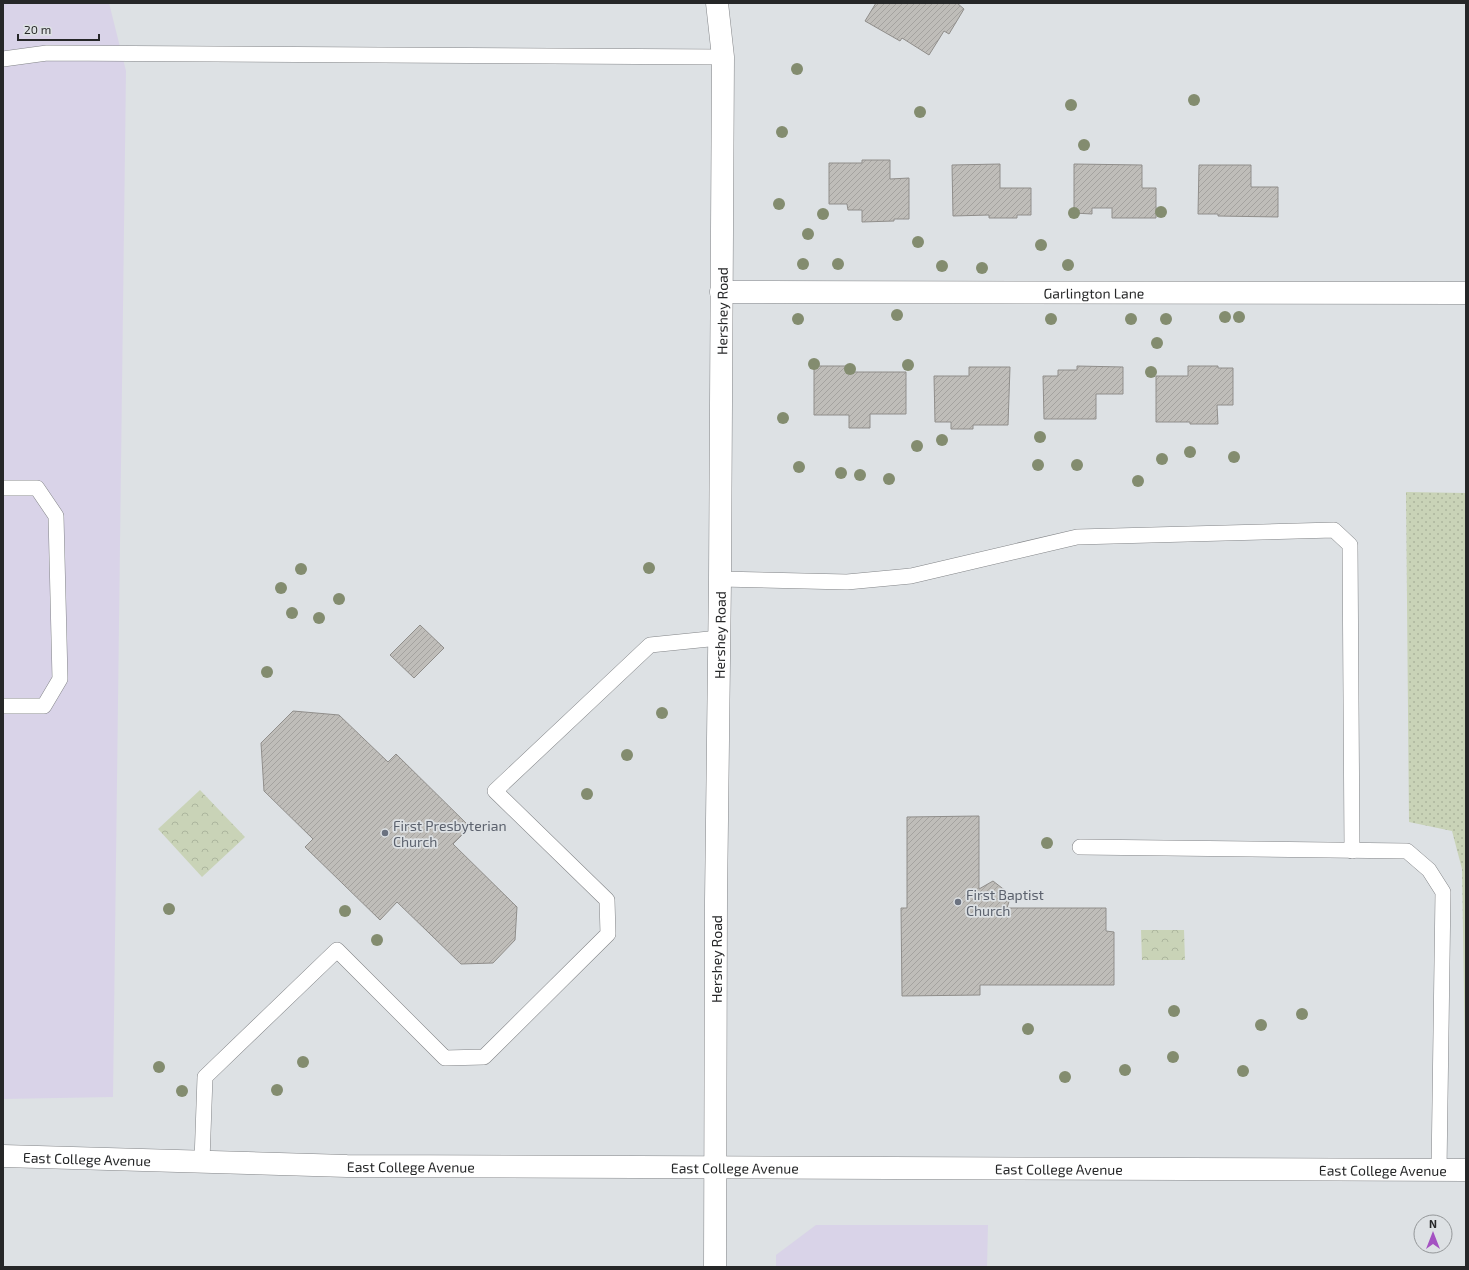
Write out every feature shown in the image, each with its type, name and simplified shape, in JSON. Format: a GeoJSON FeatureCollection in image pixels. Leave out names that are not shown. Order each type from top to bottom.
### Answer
{"type":"FeatureCollection","features":[{"type":"Feature","properties":{"kind":"main road","name":"Hershey Road"},"geometry":{"type":"LineString","coordinates":[[715,1267],[716,901],[720,579],[723,57],[718,3]]}},
{"type":"Feature","properties":{"kind":"main road","name":"Garlington Lane"},"geometry":{"type":"LineString","coordinates":[[721,292],[1466,293]]}},
{"type":"Feature","properties":{"kind":"main road","name":"East College Avenue"},"geometry":{"type":"LineString","coordinates":[[3,1156],[346,1166],[1466,1170]]}},
{"type":"Feature","properties":{"kind":"lane"},"geometry":{"type":"LineString","coordinates":[[3,59],[47,53],[723,57]]}},
{"type":"Feature","properties":{"kind":"lane"},"geometry":{"type":"LineString","coordinates":[[3,488],[37,488],[56,516],[60,679],[44,706],[3,706]]}},
{"type":"Feature","properties":{"kind":"lane"},"geometry":{"type":"LineString","coordinates":[[720,579],[847,582],[911,576],[1077,537],[1334,530],[1350,545],[1352,851]]}},
{"type":"Feature","properties":{"kind":"lane"},"geometry":{"type":"LineString","coordinates":[[202,1161],[205,1077],[337,950],[445,1058],[484,1057],[608,934],[607,900],[495,791],[650,645],[719,638]]}},
{"type":"Feature","properties":{"kind":"lane"},"geometry":{"type":"LineString","coordinates":[[1080,847],[1407,851],[1429,870],[1443,892],[1439,1170]]}},
{"type":"Feature","properties":{"kind":"shaded area"},"geometry":{"type":"Polygon","coordinates":[[[3,3],[109,3],[126,71],[113,1097],[3,1099],[3,3]]]}},
{"type":"Feature","properties":{"kind":"shaded area"},"geometry":{"type":"Polygon","coordinates":[[[816,1225],[988,1225],[987,1267],[776,1267],[776,1255],[816,1225]]]}},
{"type":"Feature","properties":{"kind":"green space"},"geometry":{"type":"Polygon","coordinates":[[[1406,492],[1466,493],[1466,1114],[1462,869],[1452,831],[1409,822],[1406,492]]]}},
{"type":"Feature","properties":{"kind":"green space"},"geometry":{"type":"Polygon","coordinates":[[[200,790],[245,837],[202,877],[158,829],[200,790]]]}},
{"type":"Feature","properties":{"kind":"green space"},"geometry":{"type":"Polygon","coordinates":[[[1141,930],[1184,930],[1185,960],[1142,960],[1141,930]]]}},
{"type":"Feature","properties":{"kind":"building"},"geometry":{"type":"Polygon","coordinates":[[[876,3],[957,3],[964,9],[949,34],[944,31],[929,55],[902,38],[900,41],[865,21],[876,3]]]}},
{"type":"Feature","properties":{"kind":"building"},"geometry":{"type":"Polygon","coordinates":[[[862,160],[890,160],[890,179],[909,178],[909,219],[862,222],[862,210],[848,210],[847,204],[829,204],[829,163],[862,163],[862,160]]]}},
{"type":"Feature","properties":{"kind":"building"},"geometry":{"type":"Polygon","coordinates":[[[1000,164],[1000,188],[1031,188],[1031,215],[1017,215],[1017,218],[989,218],[989,215],[953,216],[952,165],[1000,164]]]}},
{"type":"Feature","properties":{"kind":"building"},"geometry":{"type":"Polygon","coordinates":[[[1074,164],[1142,165],[1142,188],[1156,188],[1156,218],[1112,218],[1112,208],[1092,208],[1092,214],[1074,213],[1074,164]]]}},
{"type":"Feature","properties":{"kind":"building"},"geometry":{"type":"Polygon","coordinates":[[[1199,165],[1251,165],[1251,187],[1278,187],[1278,217],[1218,216],[1218,214],[1198,214],[1199,165]]]}},
{"type":"Feature","properties":{"kind":"building"},"geometry":{"type":"Polygon","coordinates":[[[814,366],[847,366],[847,372],[906,372],[906,414],[870,414],[870,428],[849,428],[849,415],[814,415],[814,366]]]}},
{"type":"Feature","properties":{"kind":"building"},"geometry":{"type":"Polygon","coordinates":[[[1077,366],[1123,367],[1123,394],[1096,394],[1096,419],[1044,419],[1043,376],[1058,376],[1058,370],[1077,370],[1077,366]]]}},
{"type":"Feature","properties":{"kind":"building"},"geometry":{"type":"Polygon","coordinates":[[[1188,366],[1218,366],[1218,368],[1233,368],[1233,405],[1217,405],[1218,424],[1156,422],[1156,376],[1188,376],[1188,366]]]}},
{"type":"Feature","properties":{"kind":"building"},"geometry":{"type":"Polygon","coordinates":[[[969,367],[1010,367],[1008,425],[973,425],[973,429],[951,429],[951,422],[935,422],[934,376],[969,376],[969,367]]]}},
{"type":"Feature","properties":{"kind":"building"},"geometry":{"type":"Polygon","coordinates":[[[420,625],[444,648],[414,678],[390,655],[420,625]]]}},
{"type":"Feature","properties":{"kind":"building","name":"First Presbyterian Church"},"geometry":{"type":"Polygon","coordinates":[[[293,711],[339,715],[388,762],[396,754],[470,827],[453,844],[517,907],[515,940],[493,963],[461,964],[397,902],[380,920],[305,847],[313,839],[264,791],[261,743],[293,711]]]}},
{"type":"Feature","properties":{"kind":"building","name":"First Baptist Church"},"geometry":{"type":"Polygon","coordinates":[[[979,816],[979,889],[993,881],[1011,895],[1007,908],[1106,908],[1106,931],[1114,932],[1114,985],[980,985],[980,995],[902,996],[901,908],[907,908],[907,817],[979,816]]]}},
{"type":"Feature","properties":{"kind":"place","name":"First Presbyterian Church"},"geometry":{"type":"Point","coordinates":[385,833]}},
{"type":"Feature","properties":{"kind":"place","name":"First Baptist Church"},"geometry":{"type":"Point","coordinates":[958,902]}}]}
